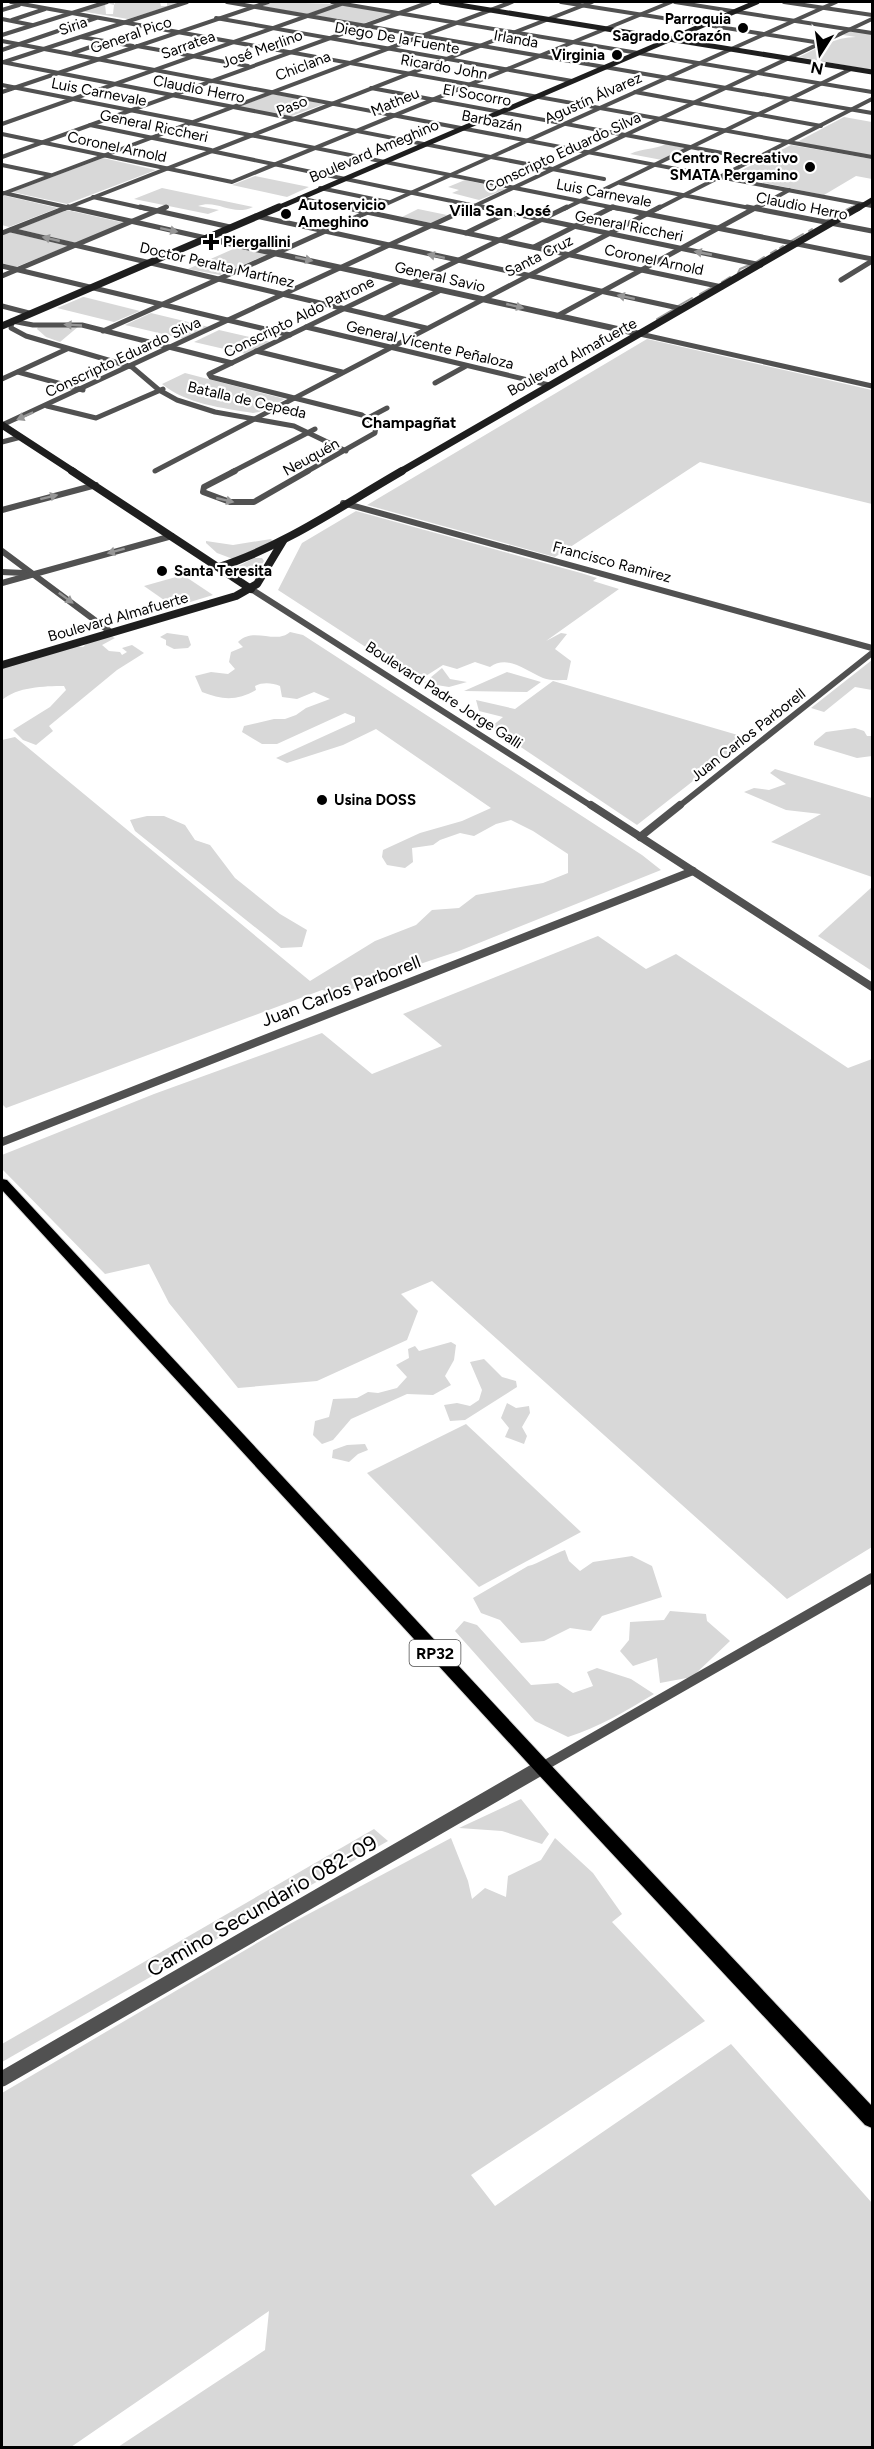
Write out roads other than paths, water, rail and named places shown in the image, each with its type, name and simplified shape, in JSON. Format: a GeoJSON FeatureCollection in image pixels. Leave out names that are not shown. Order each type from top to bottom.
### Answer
{"type":"FeatureCollection","features":[{"type":"Feature","properties":{"kind":"main road"},"geometry":{"type":"LineString","coordinates":[[441,2],[873,72]]}},
{"type":"Feature","properties":{"kind":"main road","name":"Boulevard Ameghino"},"geometry":{"type":"LineString","coordinates":[[2,326],[757,2]]}},
{"type":"Feature","properties":{"kind":"main road","name":"Boulevard Almafuerte"},"geometry":{"type":"LineString","coordinates":[[219,567],[247,558],[286,538],[831,223],[869,205],[873,200]]}},
{"type":"Feature","properties":{"kind":"main road","name":"Boulevard Padre Jorge Galli"},"geometry":{"type":"LineString","coordinates":[[2,425],[251,589]]}},
{"type":"Feature","properties":{"kind":"main road","name":"Boulevard Almafuerte"},"geometry":{"type":"LineString","coordinates":[[2,665],[236,596],[251,589],[260,581],[286,538]]}},
{"type":"Feature","properties":{"kind":"main road","name":"RP32"},"geometry":{"type":"LineString","coordinates":[[2,1183],[542,1767],[873,2119]]}},
{"type":"Feature","properties":{"kind":"street","name":"Ricardo John"},"geometry":{"type":"LineString","coordinates":[[11,2],[873,157]]}},
{"type":"Feature","properties":{"kind":"street"},"geometry":{"type":"LineString","coordinates":[[2,35],[107,2]]}},
{"type":"Feature","properties":{"kind":"street","name":"Siria"},"geometry":{"type":"LineString","coordinates":[[9,60],[79,35],[86,35],[187,2]]}},
{"type":"Feature","properties":{"kind":"street","name":"Irlanda"},"geometry":{"type":"LineString","coordinates":[[227,2],[873,113]]}},
{"type":"Feature","properties":{"kind":"street","name":"General Pico"},"geometry":{"type":"LineString","coordinates":[[2,92],[268,2]]}},
{"type":"Feature","properties":{"kind":"street"},"geometry":{"type":"LineString","coordinates":[[332,2],[873,92]]}},
{"type":"Feature","properties":{"kind":"street","name":"Sarratea"},"geometry":{"type":"LineString","coordinates":[[2,123],[349,2]]}},
{"type":"Feature","properties":{"kind":"street","name":"José Merlino"},"geometry":{"type":"LineString","coordinates":[[2,157],[430,2]]}},
{"type":"Feature","properties":{"kind":"street","name":"Chiclana"},"geometry":{"type":"LineString","coordinates":[[2,193],[512,2]]}},
{"type":"Feature","properties":{"kind":"street"},"geometry":{"type":"LineString","coordinates":[[561,2],[821,43]]}},
{"type":"Feature","properties":{"kind":"street","name":"Paso"},"geometry":{"type":"LineString","coordinates":[[2,233],[592,2]]}},
{"type":"Feature","properties":{"kind":"street"},"geometry":{"type":"LineString","coordinates":[[673,2],[873,33]]}},
{"type":"Feature","properties":{"kind":"street","name":"Matheu"},"geometry":{"type":"LineString","coordinates":[[228,182],[673,2]]}},
{"type":"Feature","properties":{"kind":"street"},"geometry":{"type":"LineString","coordinates":[[784,2],[873,17]]}},
{"type":"Feature","properties":{"kind":"street","name":"Agustín Álvarez"},"geometry":{"type":"LineString","coordinates":[[103,331],[836,2]]}},
{"type":"Feature","properties":{"kind":"street"},"geometry":{"type":"LineString","coordinates":[[2,10],[23,4]]}},
{"type":"Feature","properties":{"kind":"street"},"geometry":{"type":"LineString","coordinates":[[9,21],[48,8]]}},
{"type":"Feature","properties":{"kind":"street"},"geometry":{"type":"LineString","coordinates":[[2,50],[99,17]]}},
{"type":"Feature","properties":{"kind":"street","name":"Conscripto Eduardo Silva"},"geometry":{"type":"LineString","coordinates":[[2,425],[83,390],[729,88],[873,17]]}},
{"type":"Feature","properties":{"kind":"street","name":"Diego De la Fuente"},"geometry":{"type":"LineString","coordinates":[[216,18],[572,81]]}},
{"type":"Feature","properties":{"kind":"street"},"geometry":{"type":"LineString","coordinates":[[2,21],[42,27]]}},
{"type":"Feature","properties":{"kind":"street"},"geometry":{"type":"LineString","coordinates":[[52,28],[69,32]]}},
{"type":"Feature","properties":{"kind":"street"},"geometry":{"type":"LineString","coordinates":[[79,35],[107,42],[250,66]]}},
{"type":"Feature","properties":{"kind":"street","name":"Barbazán"},"geometry":{"type":"LineString","coordinates":[[2,41],[869,205]]}},
{"type":"Feature","properties":{"kind":"street"},"geometry":{"type":"LineString","coordinates":[[70,54],[107,42]]}},
{"type":"Feature","properties":{"kind":"street","name":"Claudio Herro"},"geometry":{"type":"LineString","coordinates":[[2,61],[9,60]]}},
{"type":"Feature","properties":{"kind":"street","name":"Claudio Herro"},"geometry":{"type":"LineString","coordinates":[[2,61],[604,179]]}},
{"type":"Feature","properties":{"kind":"street"},"geometry":{"type":"LineString","coordinates":[[412,283],[851,69]]}},
{"type":"Feature","properties":{"kind":"street","name":"Luis Carnevale"},"geometry":{"type":"LineString","coordinates":[[2,85],[873,260]]}},
{"type":"Feature","properties":{"kind":"street","name":"El Socorro"},"geometry":{"type":"LineString","coordinates":[[371,88],[755,159]]}},
{"type":"Feature","properties":{"kind":"street"},"geometry":{"type":"LineString","coordinates":[[635,92],[821,126]]}},
{"type":"Feature","properties":{"kind":"street","name":"Santa Cruz"},"geometry":{"type":"LineString","coordinates":[[155,471],[527,275],[873,99]]}},
{"type":"Feature","properties":{"kind":"street","name":"General Riccheri"},"geometry":{"type":"LineString","coordinates":[[90,125],[342,180],[761,265]]}},
{"type":"Feature","properties":{"kind":"street","name":"Coronel Arnold"},"geometry":{"type":"LineString","coordinates":[[2,134],[228,182]]}},
{"type":"Feature","properties":{"kind":"street"},"geometry":{"type":"LineString","coordinates":[[2,165],[50,175]]}},
{"type":"Feature","properties":{"kind":"street","name":"Claudio Herro"},"geometry":{"type":"LineString","coordinates":[[620,183],[873,231]]}},
{"type":"Feature","properties":{"kind":"street"},"geometry":{"type":"LineString","coordinates":[[320,188],[388,202]]}},
{"type":"Feature","properties":{"kind":"street"},"geometry":{"type":"LineString","coordinates":[[557,316],[789,190]]}},
{"type":"Feature","properties":{"kind":"street"},"geometry":{"type":"LineString","coordinates":[[341,206],[374,192]]}},
{"type":"Feature","properties":{"kind":"street","name":"General Savio"},"geometry":{"type":"LineString","coordinates":[[2,193],[873,386]]}},
{"type":"Feature","properties":{"kind":"street"},"geometry":{"type":"LineString","coordinates":[[93,197],[230,227]]}},
{"type":"Feature","properties":{"kind":"street","name":"Coronel Arnold"},"geometry":{"type":"LineString","coordinates":[[299,198],[722,287]]}},
{"type":"Feature","properties":{"kind":"street"},"geometry":{"type":"LineString","coordinates":[[2,276],[167,207]]}},
{"type":"Feature","properties":{"kind":"street"},"geometry":{"type":"LineString","coordinates":[[534,247],[614,207]]}},
{"type":"Feature","properties":{"kind":"street"},"geometry":{"type":"LineString","coordinates":[[466,233],[507,213]]}},
{"type":"Feature","properties":{"kind":"street"},"geometry":{"type":"LineString","coordinates":[[256,216],[683,309]]}},
{"type":"Feature","properties":{"kind":"street","name":"Doctor Peralta Martínez"},"geometry":{"type":"LineString","coordinates":[[2,228],[426,328]]}},
{"type":"Feature","properties":{"kind":"street"},"geometry":{"type":"LineString","coordinates":[[840,280],[873,260]]}},
{"type":"Feature","properties":{"kind":"street"},"geometry":{"type":"LineString","coordinates":[[2,266],[290,335]]}},
{"type":"Feature","properties":{"kind":"street","name":"Conscripto Aldo Patrone"},"geometry":{"type":"LineString","coordinates":[[292,398],[211,377],[209,374],[401,281]]}},
{"type":"Feature","properties":{"kind":"street"},"geometry":{"type":"LineString","coordinates":[[385,318],[441,290]]}},
{"type":"Feature","properties":{"kind":"street"},"geometry":{"type":"LineString","coordinates":[[2,306],[30,314]]}},
{"type":"Feature","properties":{"kind":"street"},"geometry":{"type":"LineString","coordinates":[[12,321],[33,325],[73,324],[232,363]]}},
{"type":"Feature","properties":{"kind":"street","name":"Batalla de Cepeda"},"geometry":{"type":"LineString","coordinates":[[12,321],[11,328],[20,334],[135,365],[139,373],[161,389],[193,406],[312,430],[349,449]]}},
{"type":"Feature","properties":{"kind":"street","name":"Batalla de Cepeda"},"geometry":{"type":"LineString","coordinates":[[33,325],[39,336],[69,348]]}},
{"type":"Feature","properties":{"kind":"street","name":"General Vicente Peñaloza"},"geometry":{"type":"LineString","coordinates":[[306,327],[549,385]]}},
{"type":"Feature","properties":{"kind":"street"},"geometry":{"type":"LineString","coordinates":[[2,379],[69,348]]}},
{"type":"Feature","properties":{"kind":"street"},"geometry":{"type":"LineString","coordinates":[[256,351],[342,372]]}},
{"type":"Feature","properties":{"kind":"street"},"geometry":{"type":"LineString","coordinates":[[435,383],[466,366]]}},
{"type":"Feature","properties":{"kind":"street"},"geometry":{"type":"LineString","coordinates":[[18,372],[83,390]]}},
{"type":"Feature","properties":{"kind":"street"},"geometry":{"type":"LineString","coordinates":[[47,406],[96,418],[161,389]]}},
{"type":"Feature","properties":{"kind":"street"},"geometry":{"type":"LineString","coordinates":[[292,398],[369,418],[387,408]]}},
{"type":"Feature","properties":{"kind":"street","name":"Neuquén"},"geometry":{"type":"LineString","coordinates":[[312,430],[204,487],[203,492],[219,499],[242,503],[254,502],[375,433],[376,425],[369,418]]}},
{"type":"Feature","properties":{"kind":"street"},"geometry":{"type":"LineString","coordinates":[[2,442],[21,437]]}},
{"type":"Feature","properties":{"kind":"street"},"geometry":{"type":"LineString","coordinates":[[2,510],[96,485]]}},
{"type":"Feature","properties":{"kind":"street","name":"Francisco Ramirez"},"geometry":{"type":"LineString","coordinates":[[343,503],[873,648]]}},
{"type":"Feature","properties":{"kind":"street"},"geometry":{"type":"LineString","coordinates":[[2,583],[172,536]]}},
{"type":"Feature","properties":{"kind":"street"},"geometry":{"type":"LineString","coordinates":[[2,551],[112,633]]}},
{"type":"Feature","properties":{"kind":"street"},"geometry":{"type":"LineString","coordinates":[[2,572],[33,574]]}},
{"type":"Feature","properties":{"kind":"street","name":"Boulevard Padre Jorge Galli"},"geometry":{"type":"LineString","coordinates":[[251,589],[873,987]]}},
{"type":"Feature","properties":{"kind":"street","name":"Juan Carlos Parborell"},"geometry":{"type":"LineString","coordinates":[[640,837],[873,653]]}},
{"type":"Feature","properties":{"kind":"street","name":"Juan Carlos Parborell"},"geometry":{"type":"LineString","coordinates":[[2,1142],[693,871]]}},
{"type":"Feature","properties":{"kind":"street"},"geometry":{"type":"LineString","coordinates":[[542,1767],[873,1578]]}},
{"type":"Feature","properties":{"kind":"street","name":"Camino Secundario 082-09"},"geometry":{"type":"LineString","coordinates":[[2,2079],[542,1767]]}},
{"type":"Feature","properties":{"kind":"waterway"},"geometry":{"type":"LineString","coordinates":[[849,209],[854,206]]}},
{"type":"Feature","properties":{"kind":"waterway"},"geometry":{"type":"LineString","coordinates":[[846,210],[852,207]]}},
{"type":"Feature","properties":{"kind":"waterway"},"geometry":{"type":"LineString","coordinates":[[826,221],[838,214]]}},
{"type":"Feature","properties":{"kind":"waterway"},"geometry":{"type":"LineString","coordinates":[[791,241],[803,234]]}},
{"type":"Feature","properties":{"kind":"waterway"},"geometry":{"type":"LineString","coordinates":[[771,253],[776,250]]}},
{"type":"Feature","properties":{"kind":"waterway"},"geometry":{"type":"LineString","coordinates":[[756,262],[764,257]]}},
{"type":"Feature","properties":{"kind":"waterway"},"geometry":{"type":"LineString","coordinates":[[738,273],[740,269],[752,264]]}},
{"type":"Feature","properties":{"kind":"waterway"},"geometry":{"type":"LineString","coordinates":[[722,282],[730,277]]}},
{"type":"Feature","properties":{"kind":"waterway"},"geometry":{"type":"LineString","coordinates":[[700,294],[714,286]]}},
{"type":"Feature","properties":{"kind":"waterway"},"geometry":{"type":"LineString","coordinates":[[678,306],[692,298]]}},
{"type":"Feature","properties":{"kind":"waterway"},"geometry":{"type":"LineString","coordinates":[[657,319],[674,309]]}},
{"type":"Feature","properties":{"kind":"place","name":"Parroquia Sagrado Corazón"},"geometry":{"type":"Point","coordinates":[743,28]}},
{"type":"Feature","properties":{"kind":"place","name":"Virginia"},"geometry":{"type":"Point","coordinates":[617,55]}},
{"type":"Feature","properties":{"kind":"place","name":"Centro Recreativo SMATA Pergamino"},"geometry":{"type":"Point","coordinates":[810,167]}},
{"type":"Feature","properties":{"kind":"place","name":"Autoservicio Ameghino"},"geometry":{"type":"Point","coordinates":[286,214]}},
{"type":"Feature","properties":{"kind":"place","name":"Piergallini"},"geometry":{"type":"Point","coordinates":[211,242]}},
{"type":"Feature","properties":{"kind":"place","name":"Santa Teresita"},"geometry":{"type":"Point","coordinates":[162,571]}},
{"type":"Feature","properties":{"kind":"place","name":"Usina DOSS"},"geometry":{"type":"Point","coordinates":[322,800]}},
{"type":"Feature","properties":{"kind":"district","name":"Villa San José"},"geometry":{"type":"Point","coordinates":[500,210]}},
{"type":"Feature","properties":{"kind":"district","name":"Champagñat"},"geometry":{"type":"Point","coordinates":[409,422]}}]}
